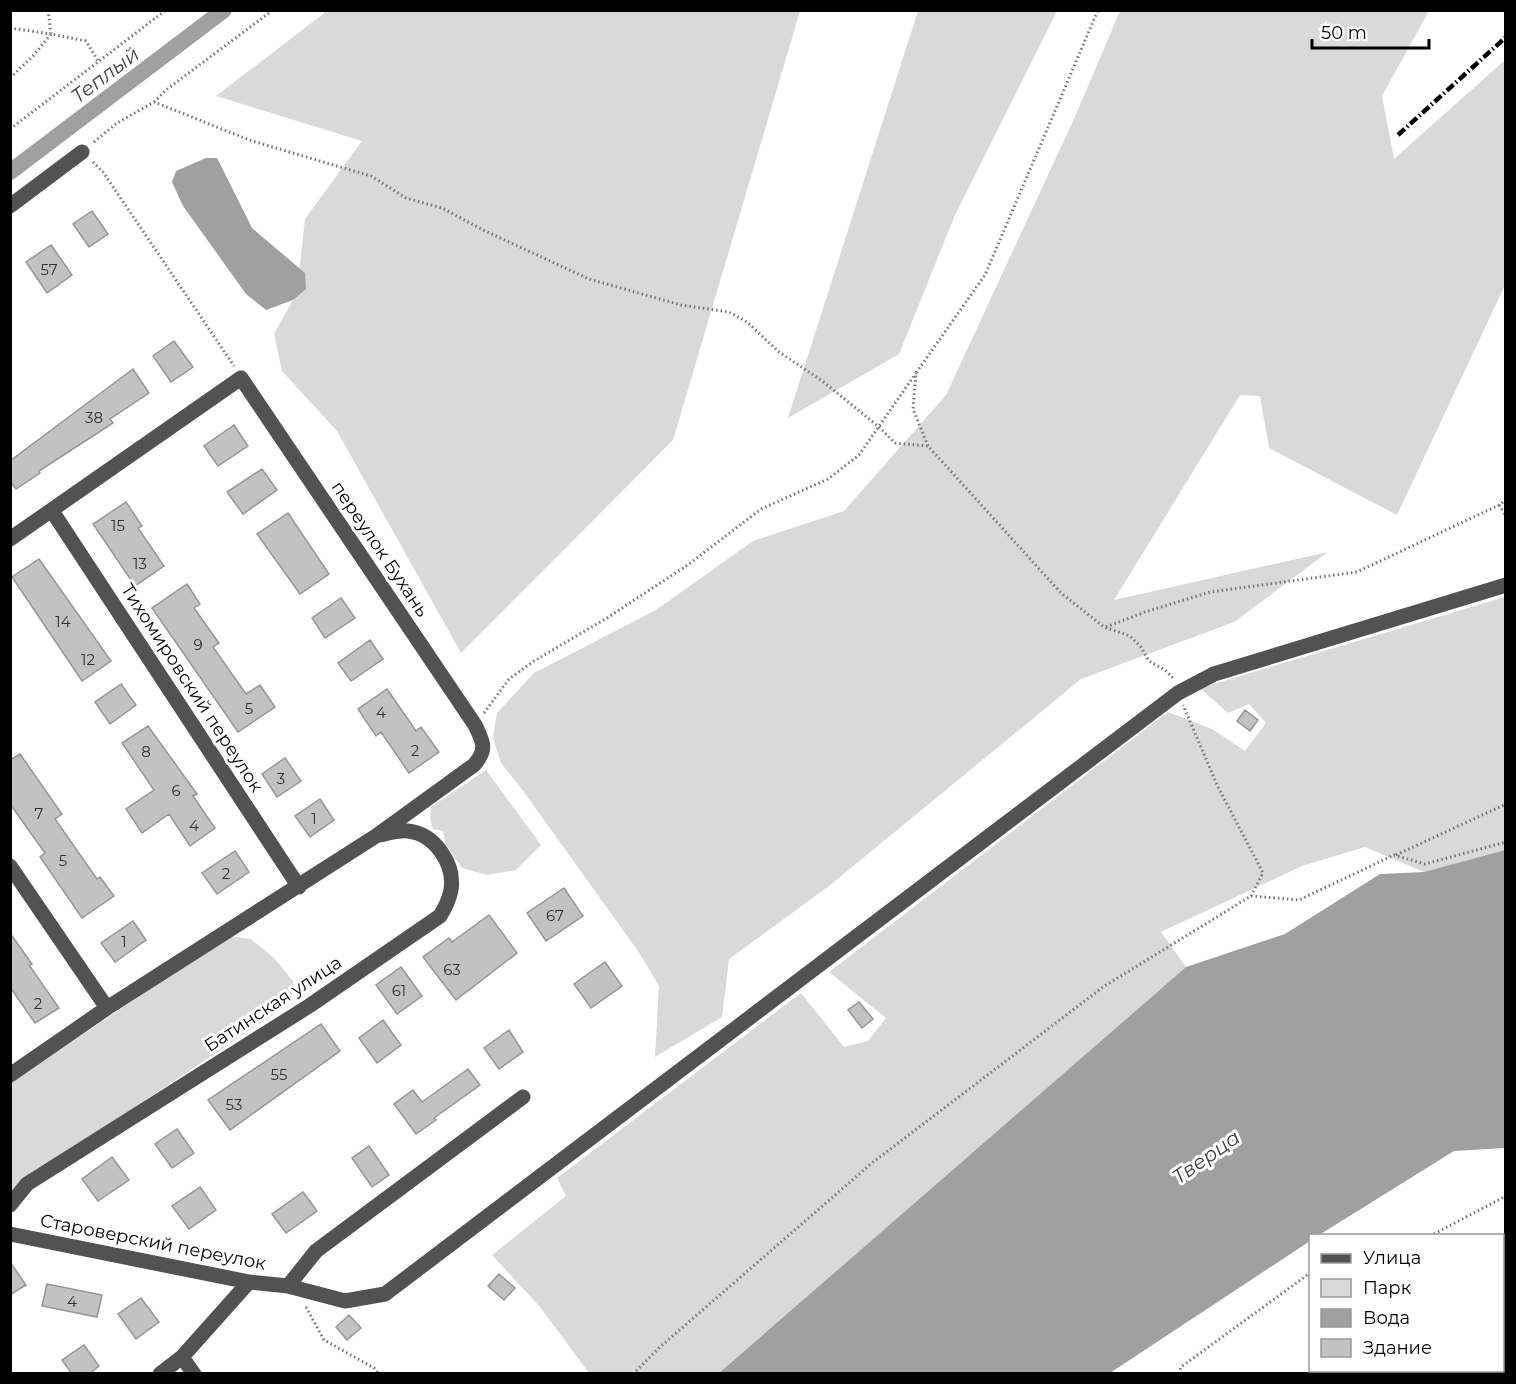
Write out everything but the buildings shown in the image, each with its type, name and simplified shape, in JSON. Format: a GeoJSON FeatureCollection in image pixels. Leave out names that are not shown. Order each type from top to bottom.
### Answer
{"type":"FeatureCollection","features":[{"type":"Feature","properties":{"kind":"street"},"geometry":{"type":"LineString","coordinates":[[10,206],[82,152]]}},
{"type":"Feature","properties":{"kind":"street"},"geometry":{"type":"LineString","coordinates":[[10,539],[242,378]]}},
{"type":"Feature","properties":{"kind":"street","name":"переулок Бухань"},"geometry":{"type":"LineString","coordinates":[[242,378],[475,724],[484,744]]}},
{"type":"Feature","properties":{"kind":"street","name":"Тихомировский переулок"},"geometry":{"type":"LineString","coordinates":[[52,511],[299,887]]}},
{"type":"Feature","properties":{"kind":"street","name":"Староверский переулок"},"geometry":{"type":"LineString","coordinates":[[10,1234],[249,1282],[292,1288],[345,1301],[385,1293],[1180,691],[1214,674],[1506,585]]}},
{"type":"Feature","properties":{"kind":"street","name":"Батинская улица"},"geometry":{"type":"LineString","coordinates":[[10,1075],[107,1008],[376,836],[474,765],[481,757],[484,744]]}},
{"type":"Feature","properties":{"kind":"street","name":"Батинская улица"},"geometry":{"type":"LineString","coordinates":[[10,1205],[27,1184],[309,1006],[440,916],[448,903],[452,888],[451,872],[436,845],[423,836],[409,831],[376,836]]}},
{"type":"Feature","properties":{"kind":"street"},"geometry":{"type":"LineString","coordinates":[[10,866],[107,1008]]}},
{"type":"Feature","properties":{"kind":"street"},"geometry":{"type":"LineString","coordinates":[[292,1288],[316,1251],[523,1098]]}},
{"type":"Feature","properties":{"kind":"street"},"geometry":{"type":"LineString","coordinates":[[160,1374],[182,1357],[249,1282]]}},
{"type":"Feature","properties":{"kind":"street"},"geometry":{"type":"LineString","coordinates":[[182,1357],[194,1374]]}},
{"type":"Feature","properties":{"kind":"path"},"geometry":{"type":"LineString","coordinates":[[10,78],[33,56],[51,34],[48,10]]}},
{"type":"Feature","properties":{"kind":"path"},"geometry":{"type":"LineString","coordinates":[[10,129],[166,10]]}},
{"type":"Feature","properties":{"kind":"path"},"geometry":{"type":"LineString","coordinates":[[242,378],[103,172],[82,152],[117,123],[154,102],[166,90],[273,10]]}},
{"type":"Feature","properties":{"kind":"path"},"geometry":{"type":"LineString","coordinates":[[475,724],[509,679],[534,661],[607,618],[689,564],[761,509],[828,479],[859,455],[985,275],[1098,10]]}},
{"type":"Feature","properties":{"kind":"path"},"geometry":{"type":"LineString","coordinates":[[10,28],[86,41],[98,61]]}},
{"type":"Feature","properties":{"kind":"path"},"geometry":{"type":"LineString","coordinates":[[154,102],[252,141],[371,176],[406,198],[442,208],[483,230],[589,279],[681,305],[729,312],[747,322],[778,352],[821,380],[895,443],[928,446]]}},
{"type":"Feature","properties":{"kind":"path"},"geometry":{"type":"LineString","coordinates":[[633,1374],[660,1347],[872,1163],[1102,987],[1251,896],[1263,873],[1218,788],[1180,691],[1165,670],[1149,661],[1141,647],[1130,636],[1104,627],[1062,593],[928,446],[913,409],[916,373]]}},
{"type":"Feature","properties":{"kind":"path"},"geometry":{"type":"LineString","coordinates":[[1104,627],[1210,592],[1357,572],[1506,500]]}},
{"type":"Feature","properties":{"kind":"path"},"geometry":{"type":"LineString","coordinates":[[1499,505],[1506,516]]}},
{"type":"Feature","properties":{"kind":"path"},"geometry":{"type":"LineString","coordinates":[[1251,896],[1299,900],[1506,804]]}},
{"type":"Feature","properties":{"kind":"path"},"geometry":{"type":"LineString","coordinates":[[1394,855],[1425,864],[1506,842]]}},
{"type":"Feature","properties":{"kind":"path"},"geometry":{"type":"LineString","coordinates":[[1434,1234],[1506,1196]]}},
{"type":"Feature","properties":{"kind":"path"},"geometry":{"type":"LineString","coordinates":[[1179,1374],[1181,1367],[1309,1274]]}},
{"type":"Feature","properties":{"kind":"path"},"geometry":{"type":"LineString","coordinates":[[292,1288],[324,1340],[374,1368],[379,1374]]}},
{"type":"Feature","properties":{"kind":"green space"},"geometry":{"type":"Polygon","coordinates":[[[327,11],[800,11],[673,440],[461,653],[337,431],[282,371],[274,334],[297,293],[305,219],[362,141],[216,96],[327,11]]]}},
{"type":"Feature","properties":{"kind":"green space"},"geometry":{"type":"Polygon","coordinates":[[[918,11],[1057,11],[955,215],[899,354],[788,418],[918,11]]]}},
{"type":"Feature","properties":{"kind":"green space"},"geometry":{"type":"Polygon","coordinates":[[[1120,11],[1429,11],[1382,96],[1394,159],[1505,60],[1505,285],[1397,515],[1269,448],[1260,396],[1240,395],[1114,600],[1328,552],[1234,622],[1081,679],[829,886],[729,959],[722,1017],[655,1057],[659,986],[638,951],[501,763],[493,738],[497,713],[534,673],[656,610],[753,541],[844,511],[946,395],[1074,119],[1120,11]]]}},
{"type":"Feature","properties":{"kind":"green space"},"geometry":{"type":"Polygon","coordinates":[[[1505,597],[1505,850],[1424,872],[1365,847],[1302,866],[1161,932],[1186,967],[719,1373],[589,1373],[540,1307],[492,1255],[566,1196],[557,1178],[801,993],[844,1047],[868,1041],[886,1018],[829,972],[1168,712],[1212,729],[1245,751],[1266,723],[1249,704],[1228,713],[1200,688],[1505,597]]]}},
{"type":"Feature","properties":{"kind":"green space"},"geometry":{"type":"Polygon","coordinates":[[[486,770],[541,845],[516,870],[487,875],[462,868],[445,843],[443,831],[433,829],[430,819],[431,807],[486,770]]]}},
{"type":"Feature","properties":{"kind":"green space"},"geometry":{"type":"Polygon","coordinates":[[[229,936],[251,939],[274,958],[293,981],[294,987],[288,1005],[24,1181],[11,1196],[11,1083],[229,936]]]}},
{"type":"Feature","properties":{"kind":"water"},"geometry":{"type":"Polygon","coordinates":[[[206,158],[217,158],[252,228],[305,273],[306,289],[293,300],[266,310],[246,294],[183,206],[172,182],[176,171],[206,158]]]}},
{"type":"Feature","properties":{"kind":"water","name":"Тверца"},"geometry":{"type":"Polygon","coordinates":[[[1505,850],[1505,1148],[1454,1151],[1321,1234],[1309,1234],[1309,1242],[1110,1373],[719,1373],[1186,967],[1285,934],[1380,874],[1424,872],[1505,850]]]}},
{"type":"Feature","properties":{"kind":"waterway","name":"Теплый"},"geometry":{"type":"LineString","coordinates":[[10,172],[224,10]]}},
{"type":"Feature","properties":{"kind":"railway"},"geometry":{"type":"LineString","coordinates":[[1398,135],[1506,37]]}}]}
